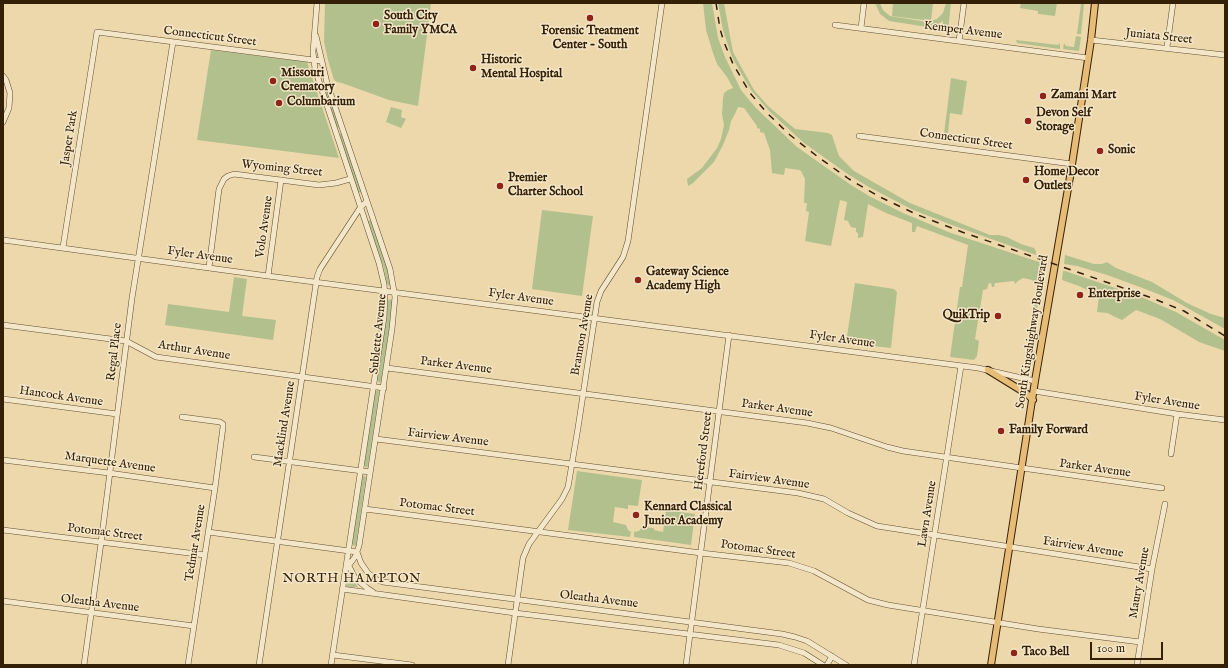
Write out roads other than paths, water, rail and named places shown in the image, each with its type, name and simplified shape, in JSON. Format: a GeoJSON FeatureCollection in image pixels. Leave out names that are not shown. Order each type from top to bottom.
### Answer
{"type":"FeatureCollection","features":[{"type":"Feature","properties":{"kind":"main road","name":"South Kingshighway Boulevard"},"geometry":{"type":"LineString","coordinates":[[991,665],[1034,390],[1072,164],[1091,40],[1095,3]]}},
{"type":"Feature","properties":{"kind":"main road"},"geometry":{"type":"LineString","coordinates":[[988,370],[1027,394],[1033,400]]}},
{"type":"Feature","properties":{"kind":"street","name":"Sublette Avenue"},"geometry":{"type":"LineString","coordinates":[[317,3],[313,60],[320,88],[379,263],[385,290],[384,317],[331,665]]}},
{"type":"Feature","properties":{"kind":"street","name":"Brannon Avenue"},"geometry":{"type":"LineString","coordinates":[[508,665],[516,599],[523,558],[529,544],[564,495],[568,487],[598,296],[620,261],[628,241],[662,3]]}},
{"type":"Feature","properties":{"kind":"street"},"geometry":{"type":"LineString","coordinates":[[861,28],[864,3]]}},
{"type":"Feature","properties":{"kind":"street"},"geometry":{"type":"LineString","coordinates":[[959,41],[964,3]]}},
{"type":"Feature","properties":{"kind":"street"},"geometry":{"type":"LineString","coordinates":[[1167,47],[1173,3]]}},
{"type":"Feature","properties":{"kind":"street","name":"Kemper Avenue"},"geometry":{"type":"LineString","coordinates":[[835,25],[1088,58]]}},
{"type":"Feature","properties":{"kind":"street","name":"Sublette Avenue"},"geometry":{"type":"LineString","coordinates":[[316,31],[321,61],[390,269],[395,292],[394,317],[387,368],[358,552],[344,574]]}},
{"type":"Feature","properties":{"kind":"street","name":"Connecticut Street"},"geometry":{"type":"LineString","coordinates":[[97,32],[321,61]]}},
{"type":"Feature","properties":{"kind":"street","name":"Jasper Park"},"geometry":{"type":"LineString","coordinates":[[62,247],[97,32]]}},
{"type":"Feature","properties":{"kind":"street","name":"Juniata Street"},"geometry":{"type":"LineString","coordinates":[[1091,40],[1225,54]]}},
{"type":"Feature","properties":{"kind":"street","name":"Regal Place"},"geometry":{"type":"LineString","coordinates":[[84,665],[138,258],[173,42]]}},
{"type":"Feature","properties":{"kind":"street"},"geometry":{"type":"LineString","coordinates":[[3,76],[6,80],[10,93],[9,108],[3,122]]}},
{"type":"Feature","properties":{"kind":"street","name":"Connecticut Street"},"geometry":{"type":"LineString","coordinates":[[859,136],[1072,164]]}},
{"type":"Feature","properties":{"kind":"street","name":"Wyoming Street"},"geometry":{"type":"LineString","coordinates":[[209,267],[219,189],[224,179],[234,174],[318,184],[336,183],[350,179]]}},
{"type":"Feature","properties":{"kind":"street","name":"Volo Avenue"},"geometry":{"type":"LineString","coordinates":[[268,276],[281,180]]}},
{"type":"Feature","properties":{"kind":"street","name":"Macklind Avenue"},"geometry":{"type":"LineString","coordinates":[[259,665],[317,281],[320,269],[360,208],[367,201]]}},
{"type":"Feature","properties":{"kind":"street","name":"Fyler Avenue"},"geometry":{"type":"LineString","coordinates":[[3,240],[961,366],[988,370],[1036,381]]}},
{"type":"Feature","properties":{"kind":"street","name":"Arthur Avenue"},"geometry":{"type":"LineString","coordinates":[[3,325],[126,342],[156,357],[384,388]]}},
{"type":"Feature","properties":{"kind":"street","name":"Hereford Street"},"geometry":{"type":"LineString","coordinates":[[686,665],[729,335]]}},
{"type":"Feature","properties":{"kind":"street","name":"Lawn Avenue"},"geometry":{"type":"LineString","coordinates":[[914,665],[961,366]]}},
{"type":"Feature","properties":{"kind":"street","name":"Parker Avenue"},"geometry":{"type":"LineString","coordinates":[[387,368],[813,424],[832,428],[904,452],[1162,488]]}},
{"type":"Feature","properties":{"kind":"street","name":"Fyler Avenue"},"geometry":{"type":"LineString","coordinates":[[1034,390],[1177,414],[1225,420]]}},
{"type":"Feature","properties":{"kind":"street","name":"Hancock Avenue"},"geometry":{"type":"LineString","coordinates":[[3,399],[117,414]]}},
{"type":"Feature","properties":{"kind":"street"},"geometry":{"type":"LineString","coordinates":[[1170,454],[1177,414]]}},
{"type":"Feature","properties":{"kind":"street","name":"Tedmar Avenue"},"geometry":{"type":"LineString","coordinates":[[182,417],[223,424],[215,488],[188,665]]}},
{"type":"Feature","properties":{"kind":"street","name":"Fairview Avenue"},"geometry":{"type":"LineString","coordinates":[[376,439],[710,483],[798,493],[824,499],[877,526],[1152,569]]}},
{"type":"Feature","properties":{"kind":"street"},"geometry":{"type":"LineString","coordinates":[[254,457],[370,472]]}},
{"type":"Feature","properties":{"kind":"street","name":"Marquette Avenue"},"geometry":{"type":"LineString","coordinates":[[3,460],[215,488]]}},
{"type":"Feature","properties":{"kind":"street","name":"Maury Avenue"},"geometry":{"type":"LineString","coordinates":[[1136,665],[1152,569],[1165,504]]}},
{"type":"Feature","properties":{"kind":"street","name":"Potomac Street"},"geometry":{"type":"LineString","coordinates":[[365,509],[701,553],[790,563],[814,571],[868,600],[888,605],[998,623],[1140,642]]}},
{"type":"Feature","properties":{"kind":"street","name":"Potomac Street"},"geometry":{"type":"LineString","coordinates":[[3,530],[205,555]]}},
{"type":"Feature","properties":{"kind":"street"},"geometry":{"type":"LineString","coordinates":[[208,532],[358,552]]}},
{"type":"Feature","properties":{"kind":"street","name":"Oleatha Avenue"},"geometry":{"type":"LineString","coordinates":[[358,552],[361,563],[368,573],[377,580],[780,633],[796,637],[819,647],[846,665]]}},
{"type":"Feature","properties":{"kind":"street","name":"Oleatha Avenue"},"geometry":{"type":"LineString","coordinates":[[347,557],[349,566],[355,578],[364,586],[380,594]]}},
{"type":"Feature","properties":{"kind":"street","name":"Oleatha Avenue"},"geometry":{"type":"LineString","coordinates":[[342,589],[515,613],[779,645],[804,653],[823,665]]}},
{"type":"Feature","properties":{"kind":"street","name":"Oleatha Avenue"},"geometry":{"type":"LineString","coordinates":[[3,601],[194,626]]}},
{"type":"Feature","properties":{"kind":"street"},"geometry":{"type":"LineString","coordinates":[[333,655],[412,665]]}},
{"type":"Feature","properties":{"kind":"street"},"geometry":{"type":"LineString","coordinates":[[827,665],[832,656]]}},
{"type":"Feature","properties":{"kind":"railway"},"geometry":{"type":"LineString","coordinates":[[716,3],[720,29],[724,42],[733,64],[750,93],[767,113],[790,135],[849,179],[880,197],[918,215],[962,232],[1152,298],[1184,311],[1225,336]]}},
{"type":"Feature","properties":{"kind":"place","name":"Forensic Treatment Center - South"},"geometry":{"type":"Point","coordinates":[590,18]}},
{"type":"Feature","properties":{"kind":"place","name":"South City Family YMCA"},"geometry":{"type":"Point","coordinates":[376,24]}},
{"type":"Feature","properties":{"kind":"place","name":"Historic Mental Hospital"},"geometry":{"type":"Point","coordinates":[473,68]}},
{"type":"Feature","properties":{"kind":"place","name":"Missouri Crematory"},"geometry":{"type":"Point","coordinates":[273,81]}},
{"type":"Feature","properties":{"kind":"place","name":"Zamani Mart"},"geometry":{"type":"Point","coordinates":[1043,96]}},
{"type":"Feature","properties":{"kind":"place","name":"Columbarium"},"geometry":{"type":"Point","coordinates":[279,103]}},
{"type":"Feature","properties":{"kind":"place","name":"Devon Self Storage"},"geometry":{"type":"Point","coordinates":[1028,121]}},
{"type":"Feature","properties":{"kind":"place","name":"Sonic"},"geometry":{"type":"Point","coordinates":[1100,151]}},
{"type":"Feature","properties":{"kind":"place","name":"Home Decor Outlets"},"geometry":{"type":"Point","coordinates":[1026,180]}},
{"type":"Feature","properties":{"kind":"place","name":"Premier Charter School"},"geometry":{"type":"Point","coordinates":[500,186]}},
{"type":"Feature","properties":{"kind":"place","name":"Gateway Science Academy High"},"geometry":{"type":"Point","coordinates":[638,280]}},
{"type":"Feature","properties":{"kind":"place","name":"Enterprise"},"geometry":{"type":"Point","coordinates":[1080,295]}},
{"type":"Feature","properties":{"kind":"place","name":"QuikTrip"},"geometry":{"type":"Point","coordinates":[998,316]}},
{"type":"Feature","properties":{"kind":"place","name":"Family Forward"},"geometry":{"type":"Point","coordinates":[1001,431]}},
{"type":"Feature","properties":{"kind":"place","name":"Kennard Classical Junior Academy"},"geometry":{"type":"Point","coordinates":[636,515]}},
{"type":"Feature","properties":{"kind":"place","name":"Taco Bell"},"geometry":{"type":"Point","coordinates":[1014,653]}},
{"type":"Feature","properties":{"kind":"district","name":"NORTH HAMPTON"},"geometry":{"type":"Point","coordinates":[352,579]}}]}
